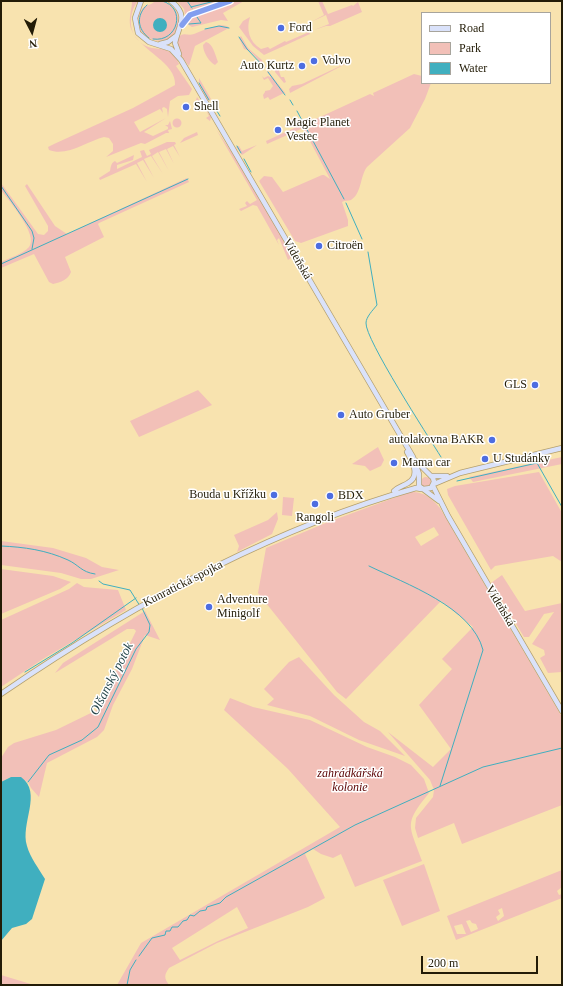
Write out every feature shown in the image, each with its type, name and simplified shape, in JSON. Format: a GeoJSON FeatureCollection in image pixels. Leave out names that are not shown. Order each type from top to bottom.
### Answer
{"type":"FeatureCollection","features":[{"type":"Feature","properties":{"kind":"highway"},"geometry":{"type":"LineString","coordinates":[[182,25],[191,15],[230,1]]}},
{"type":"Feature","properties":{"kind":"main road","name":"Vídeňská"},"geometry":{"type":"LineString","coordinates":[[141,1],[135,18],[137,31],[144,40],[171,49],[181,59]]}},
{"type":"Feature","properties":{"kind":"main road"},"geometry":{"type":"LineString","coordinates":[[139,7],[144,1]]}},
{"type":"Feature","properties":{"kind":"main road"},"geometry":{"type":"LineString","coordinates":[[158,44],[168,42],[177,34],[182,25],[180,12],[172,1]]}},
{"type":"Feature","properties":{"kind":"main road","name":"Vídeňská"},"geometry":{"type":"LineString","coordinates":[[177,34],[175,45],[181,59],[403,441],[414,458],[433,478],[433,485],[440,502],[562,711]]}},
{"type":"Feature","properties":{"kind":"main road"},"geometry":{"type":"LineString","coordinates":[[394,490],[410,482],[414,474],[414,466],[405,449],[403,441]]}},
{"type":"Feature","properties":{"kind":"main road"},"geometry":{"type":"LineString","coordinates":[[418,479],[423,475],[442,476],[459,474],[562,448]]}},
{"type":"Feature","properties":{"kind":"main road","name":"Vídeňská"},"geometry":{"type":"LineString","coordinates":[[414,458],[418,485],[440,502]]}},
{"type":"Feature","properties":{"kind":"main road"},"geometry":{"type":"LineString","coordinates":[[422,489],[429,490],[433,485],[459,474]]}},
{"type":"Feature","properties":{"kind":"main road","name":"Kunratická spojka"},"geometry":{"type":"LineString","coordinates":[[377,499],[394,490],[411,485],[418,479]]}},
{"type":"Feature","properties":{"kind":"main road","name":"Kunratická spojka"},"geometry":{"type":"LineString","coordinates":[[1,694],[60,655],[149,601],[261,545],[377,499],[416,488],[422,489]]}},
{"type":"Feature","properties":{"kind":"green space"},"geometry":{"type":"Polygon","coordinates":[[[132,1],[138,1],[134,7],[131,19],[131,25],[135,35],[132,31],[130,24],[132,1]]]}},
{"type":"Feature","properties":{"kind":"green space"},"geometry":{"type":"Polygon","coordinates":[[[155,1],[170,4],[178,15],[177,29],[172,36],[165,40],[157,41],[150,38],[143,34],[139,27],[138,20],[142,9],[155,1]]]}},
{"type":"Feature","properties":{"kind":"green space"},"geometry":{"type":"Polygon","coordinates":[[[177,1],[224,1],[191,10],[185,15],[184,9],[177,1]]]}},
{"type":"Feature","properties":{"kind":"green space"},"geometry":{"type":"Polygon","coordinates":[[[236,1],[244,1],[223,13],[228,21],[221,20],[192,27],[186,22],[194,15],[236,1]]]}},
{"type":"Feature","properties":{"kind":"green space"},"geometry":{"type":"Polygon","coordinates":[[[318,1],[322,1],[328,14],[352,5],[353,6],[358,2],[362,12],[330,26],[314,30],[329,24],[326,15],[311,22],[324,15],[318,1]]]}},
{"type":"Feature","properties":{"kind":"green space"},"geometry":{"type":"Polygon","coordinates":[[[250,17],[248,26],[251,39],[261,49],[268,47],[270,49],[285,41],[286,42],[309,32],[310,34],[264,55],[253,46],[239,27],[243,21],[250,17]]]}},
{"type":"Feature","properties":{"kind":"green space"},"geometry":{"type":"Polygon","coordinates":[[[221,25],[229,28],[195,46],[189,66],[179,51],[177,42],[178,38],[183,34],[192,35],[221,25]]]}},
{"type":"Feature","properties":{"kind":"green space"},"geometry":{"type":"Polygon","coordinates":[[[241,36],[248,48],[262,60],[264,67],[259,70],[262,67],[253,54],[244,49],[239,38],[241,36]]]}},
{"type":"Feature","properties":{"kind":"green space"},"geometry":{"type":"Polygon","coordinates":[[[140,42],[146,46],[164,50],[173,54],[179,64],[176,66],[192,89],[189,95],[178,96],[170,101],[168,117],[167,109],[164,107],[162,108],[163,113],[160,109],[134,122],[140,132],[166,118],[144,132],[153,136],[168,129],[165,125],[168,125],[170,121],[172,129],[168,130],[169,133],[166,133],[145,144],[141,143],[106,157],[113,151],[113,144],[109,138],[104,137],[70,150],[56,152],[49,150],[48,147],[133,108],[175,85],[174,77],[170,70],[140,42]]]}},
{"type":"Feature","properties":{"kind":"green space"},"geometry":{"type":"Polygon","coordinates":[[[206,42],[212,47],[215,53],[218,62],[215,65],[205,54],[203,45],[206,42]]]}},
{"type":"Feature","properties":{"kind":"green space"},"geometry":{"type":"Polygon","coordinates":[[[290,60],[291,62],[278,68],[281,77],[284,77],[286,82],[284,83],[275,72],[275,67],[290,60]]]}},
{"type":"Feature","properties":{"kind":"green space"},"geometry":{"type":"Polygon","coordinates":[[[353,60],[290,93],[289,89],[292,86],[302,84],[353,60]]]}},
{"type":"Feature","properties":{"kind":"green space"},"geometry":{"type":"Polygon","coordinates":[[[268,71],[286,94],[284,93],[270,100],[268,97],[264,99],[263,95],[265,91],[270,90],[273,86],[268,78],[264,80],[262,76],[264,78],[268,76],[272,78],[267,72],[268,71]]]}},
{"type":"Feature","properties":{"kind":"green space"},"geometry":{"type":"Polygon","coordinates":[[[414,74],[421,76],[421,84],[431,84],[425,99],[410,128],[367,167],[355,197],[351,200],[342,202],[348,220],[348,226],[301,243],[295,241],[259,181],[264,176],[272,177],[283,192],[322,175],[330,179],[303,128],[267,144],[266,141],[303,124],[308,130],[310,128],[307,123],[370,94],[374,96],[373,93],[414,74]]]}},
{"type":"Feature","properties":{"kind":"green space"},"geometry":{"type":"Polygon","coordinates":[[[199,78],[211,99],[208,101],[199,84],[199,78]]]}},
{"type":"Feature","properties":{"kind":"green space"},"geometry":{"type":"Polygon","coordinates":[[[197,97],[201,103],[199,105],[198,100],[196,100],[197,97]]]}},
{"type":"Feature","properties":{"kind":"green space"},"geometry":{"type":"Polygon","coordinates":[[[205,108],[211,117],[210,121],[206,118],[209,116],[205,108]]]}},
{"type":"Feature","properties":{"kind":"green space"},"geometry":{"type":"Polygon","coordinates":[[[177,118],[182,123],[177,128],[172,123],[177,118]]]}},
{"type":"Feature","properties":{"kind":"green space"},"geometry":{"type":"Polygon","coordinates":[[[216,129],[239,163],[279,231],[291,258],[288,260],[279,238],[277,240],[279,245],[257,206],[253,205],[241,211],[239,209],[247,206],[245,203],[247,201],[250,204],[257,200],[216,129]]]}},
{"type":"Feature","properties":{"kind":"green space"},"geometry":{"type":"Polygon","coordinates":[[[197,132],[198,135],[180,143],[184,138],[197,132]]]}},
{"type":"Feature","properties":{"kind":"green space"},"geometry":{"type":"Polygon","coordinates":[[[167,142],[175,142],[176,144],[174,145],[180,157],[173,146],[167,149],[174,164],[166,149],[159,152],[169,171],[158,152],[152,156],[163,174],[151,156],[144,159],[154,178],[143,160],[137,163],[147,182],[136,164],[100,180],[99,178],[110,171],[112,164],[115,161],[117,163],[134,155],[133,160],[117,165],[117,169],[142,157],[140,151],[144,150],[147,156],[151,154],[149,150],[167,142]]]}},
{"type":"Feature","properties":{"kind":"green space"},"geometry":{"type":"Polygon","coordinates":[[[257,145],[242,155],[236,147],[239,146],[242,151],[257,145]]]}},
{"type":"Feature","properties":{"kind":"green space"},"geometry":{"type":"Polygon","coordinates":[[[187,178],[189,182],[99,223],[98,224],[104,237],[65,257],[71,272],[64,280],[53,284],[49,282],[34,254],[1,268],[1,262],[23,252],[29,247],[31,242],[27,227],[1,190],[1,183],[38,234],[44,235],[48,231],[48,226],[25,186],[27,184],[55,226],[67,234],[187,178]]]}},
{"type":"Feature","properties":{"kind":"green space"},"geometry":{"type":"Polygon","coordinates":[[[198,390],[212,405],[139,437],[130,421],[198,390]]]}},
{"type":"Feature","properties":{"kind":"green space"},"geometry":{"type":"Polygon","coordinates":[[[378,447],[384,460],[381,466],[370,471],[365,466],[352,464],[378,447]]]}},
{"type":"Feature","properties":{"kind":"green space"},"geometry":{"type":"Polygon","coordinates":[[[562,457],[562,464],[473,482],[469,477],[562,457]]]}},
{"type":"Feature","properties":{"kind":"green space"},"geometry":{"type":"Polygon","coordinates":[[[539,472],[562,513],[562,562],[553,556],[495,566],[491,570],[448,495],[447,489],[455,486],[539,472]]]}},
{"type":"Feature","properties":{"kind":"green space"},"geometry":{"type":"Polygon","coordinates":[[[424,477],[428,477],[430,478],[430,486],[424,487],[421,484],[421,480],[424,477]]]}},
{"type":"Feature","properties":{"kind":"green space"},"geometry":{"type":"Polygon","coordinates":[[[410,492],[427,496],[440,508],[562,717],[562,805],[462,844],[454,823],[418,838],[415,828],[416,818],[433,797],[434,790],[430,780],[388,732],[433,767],[451,749],[419,705],[452,669],[442,659],[473,627],[441,601],[346,699],[337,692],[258,593],[266,548],[328,522],[410,492]],[[434,527],[415,537],[421,546],[439,535],[434,527]]]}},
{"type":"Feature","properties":{"kind":"green space"},"geometry":{"type":"Polygon","coordinates":[[[283,497],[294,498],[292,516],[282,515],[283,497]]]}},
{"type":"Feature","properties":{"kind":"green space"},"geometry":{"type":"Polygon","coordinates":[[[277,512],[278,519],[272,534],[237,552],[239,546],[234,535],[268,520],[277,512]]]}},
{"type":"Feature","properties":{"kind":"green space"},"geometry":{"type":"Polygon","coordinates":[[[1,541],[53,548],[86,558],[102,567],[119,570],[91,579],[81,579],[61,573],[1,565],[1,541]]]}},
{"type":"Feature","properties":{"kind":"green space"},"geometry":{"type":"Polygon","coordinates":[[[1,569],[53,576],[71,582],[60,589],[1,614],[1,569]]]}},
{"type":"Feature","properties":{"kind":"green space"},"geometry":{"type":"Polygon","coordinates":[[[502,575],[525,611],[562,603],[562,672],[548,673],[540,658],[545,655],[544,650],[532,644],[554,612],[544,614],[529,637],[524,637],[491,583],[502,575]]]}},
{"type":"Feature","properties":{"kind":"green space"},"geometry":{"type":"Polygon","coordinates":[[[77,583],[84,587],[118,590],[126,610],[43,659],[1,687],[1,620],[69,589],[77,583]]]}},
{"type":"Feature","properties":{"kind":"green space"},"geometry":{"type":"Polygon","coordinates":[[[145,611],[160,640],[145,635],[132,669],[113,705],[104,730],[97,737],[47,763],[39,797],[28,782],[11,777],[1,782],[1,758],[8,747],[14,743],[56,730],[97,710],[136,631],[134,629],[127,629],[55,673],[63,663],[145,611]]]}},
{"type":"Feature","properties":{"kind":"green space"},"geometry":{"type":"Polygon","coordinates":[[[299,657],[334,695],[364,722],[380,731],[405,756],[359,740],[310,716],[267,705],[274,699],[264,689],[289,662],[299,657]]]}},
{"type":"Feature","properties":{"kind":"green space","name":"zahrádkářská kolonie"},"geometry":{"type":"Polygon","coordinates":[[[230,698],[253,707],[310,720],[367,747],[395,757],[411,765],[424,779],[429,793],[415,812],[411,825],[414,839],[422,861],[355,887],[341,854],[333,858],[321,854],[313,849],[305,854],[325,898],[308,907],[217,943],[169,968],[165,976],[169,985],[117,985],[141,943],[340,827],[288,769],[224,710],[230,698]],[[237,907],[172,948],[180,960],[248,928],[237,907]]]}},
{"type":"Feature","properties":{"kind":"green space"},"geometry":{"type":"Polygon","coordinates":[[[424,864],[440,911],[402,926],[383,880],[424,864]]]}},
{"type":"Feature","properties":{"kind":"green space"},"geometry":{"type":"Polygon","coordinates":[[[562,870],[562,887],[557,891],[559,895],[562,894],[562,898],[456,940],[447,916],[562,870]],[[502,908],[498,910],[500,914],[496,917],[498,921],[504,916],[502,908]],[[470,920],[466,921],[471,932],[478,929],[476,924],[472,923],[470,920]],[[462,924],[454,926],[457,934],[466,934],[462,924]]]}},
{"type":"Feature","properties":{"kind":"green space"},"geometry":{"type":"Polygon","coordinates":[[[1,975],[34,985],[1,985],[1,975]]]}},
{"type":"Feature","properties":{"kind":"water"},"geometry":{"type":"Polygon","coordinates":[[[160,18],[165,20],[167,25],[165,30],[160,32],[155,30],[153,25],[155,20],[160,18]]]}},
{"type":"Feature","properties":{"kind":"water"},"geometry":{"type":"Polygon","coordinates":[[[11,777],[21,777],[27,784],[30,791],[31,800],[26,828],[27,846],[32,859],[45,879],[32,919],[26,924],[12,928],[1,941],[1,782],[11,777]]]}},
{"type":"Feature","properties":{"kind":"waterway"},"geometry":{"type":"LineString","coordinates":[[153,39],[162,39],[168,36],[176,24],[177,17],[175,10],[170,5],[162,1]]}},
{"type":"Feature","properties":{"kind":"waterway"},"geometry":{"type":"LineString","coordinates":[[187,1],[192,8]]}},
{"type":"Feature","properties":{"kind":"waterway"},"geometry":{"type":"LineString","coordinates":[[191,7],[215,1]]}},
{"type":"Feature","properties":{"kind":"waterway"},"geometry":{"type":"LineString","coordinates":[[147,5],[141,13],[139,22],[142,30],[149,38]]}},
{"type":"Feature","properties":{"kind":"waterway"},"geometry":{"type":"LineString","coordinates":[[189,24],[201,23],[197,17]]}},
{"type":"Feature","properties":{"kind":"waterway"},"geometry":{"type":"LineString","coordinates":[[205,29],[219,26],[229,28]]}},
{"type":"Feature","properties":{"kind":"waterway"},"geometry":{"type":"LineString","coordinates":[[239,37],[247,49],[264,67]]}},
{"type":"Feature","properties":{"kind":"waterway"},"geometry":{"type":"LineString","coordinates":[[268,72],[285,95]]}},
{"type":"Feature","properties":{"kind":"waterway"},"geometry":{"type":"LineString","coordinates":[[199,83],[209,100]]}},
{"type":"Feature","properties":{"kind":"waterway"},"geometry":{"type":"LineString","coordinates":[[290,100],[293,105]]}},
{"type":"Feature","properties":{"kind":"waterway"},"geometry":{"type":"LineString","coordinates":[[215,108],[220,116]]}},
{"type":"Feature","properties":{"kind":"waterway"},"geometry":{"type":"LineString","coordinates":[[297,111],[344,199]]}},
{"type":"Feature","properties":{"kind":"waterway"},"geometry":{"type":"LineString","coordinates":[[237,146],[241,153]]}},
{"type":"Feature","properties":{"kind":"waterway"},"geometry":{"type":"LineString","coordinates":[[244,159],[251,172]]}},
{"type":"Feature","properties":{"kind":"waterway"},"geometry":{"type":"LineString","coordinates":[[1,264],[188,179]]}},
{"type":"Feature","properties":{"kind":"waterway"},"geometry":{"type":"LineString","coordinates":[[1,186],[32,231],[34,238],[32,249]]}},
{"type":"Feature","properties":{"kind":"waterway"},"geometry":{"type":"LineString","coordinates":[[346,203],[362,239]]}},
{"type":"Feature","properties":{"kind":"waterway"},"geometry":{"type":"LineString","coordinates":[[368,252],[377,305],[367,318],[366,323],[368,332],[375,348],[411,410],[441,457]]}},
{"type":"Feature","properties":{"kind":"waterway"},"geometry":{"type":"LineString","coordinates":[[457,481],[537,463],[562,507]]}},
{"type":"Feature","properties":{"kind":"waterway","name":"Olšanský potok"},"geometry":{"type":"LineString","coordinates":[[1,546],[43,551],[68,560],[86,572],[95,574]]}},
{"type":"Feature","properties":{"kind":"waterway"},"geometry":{"type":"LineString","coordinates":[[369,566],[418,589],[452,609],[466,621],[476,635],[483,650],[440,786]]}},
{"type":"Feature","properties":{"kind":"waterway","name":"Olšanský potok"},"geometry":{"type":"LineString","coordinates":[[99,581],[103,584],[130,590],[140,606]]}},
{"type":"Feature","properties":{"kind":"waterway"},"geometry":{"type":"LineString","coordinates":[[25,672],[72,643],[136,598]]}},
{"type":"Feature","properties":{"kind":"waterway","name":"Olšanský potok"},"geometry":{"type":"LineString","coordinates":[[28,782],[49,755],[82,740],[98,727],[136,649],[149,632],[150,625],[142,608]]}},
{"type":"Feature","properties":{"kind":"waterway"},"geometry":{"type":"LineString","coordinates":[[139,956],[152,938],[165,935],[166,931],[170,931],[172,927],[178,927],[183,921],[187,920],[190,915],[194,916],[200,911],[206,910],[207,907],[220,903],[226,897],[355,825],[483,767],[562,748]]}},
{"type":"Feature","properties":{"kind":"waterway","name":"Olšanský potok"},"geometry":{"type":"LineString","coordinates":[[127,985],[130,970],[136,960]]}},
{"type":"Feature","properties":{"kind":"place","name":"Ford"},"geometry":{"type":"Point","coordinates":[281,28]}},
{"type":"Feature","properties":{"kind":"place","name":"Volvo"},"geometry":{"type":"Point","coordinates":[314,61]}},
{"type":"Feature","properties":{"kind":"place","name":"Auto Kurtz"},"geometry":{"type":"Point","coordinates":[302,66]}},
{"type":"Feature","properties":{"kind":"place","name":"Shell"},"geometry":{"type":"Point","coordinates":[186,107]}},
{"type":"Feature","properties":{"kind":"place","name":"Magic Planet Vestec"},"geometry":{"type":"Point","coordinates":[278,130]}},
{"type":"Feature","properties":{"kind":"place","name":"Citroën"},"geometry":{"type":"Point","coordinates":[319,246]}},
{"type":"Feature","properties":{"kind":"place","name":"GLS"},"geometry":{"type":"Point","coordinates":[535,385]}},
{"type":"Feature","properties":{"kind":"place","name":"Auto Gruber"},"geometry":{"type":"Point","coordinates":[341,415]}},
{"type":"Feature","properties":{"kind":"place","name":"autolakovna BAKR"},"geometry":{"type":"Point","coordinates":[492,440]}},
{"type":"Feature","properties":{"kind":"place","name":"U Studánky"},"geometry":{"type":"Point","coordinates":[485,459]}},
{"type":"Feature","properties":{"kind":"place","name":"Mama car"},"geometry":{"type":"Point","coordinates":[394,463]}},
{"type":"Feature","properties":{"kind":"place","name":"Bouda u Křížku"},"geometry":{"type":"Point","coordinates":[274,495]}},
{"type":"Feature","properties":{"kind":"place","name":"BDX"},"geometry":{"type":"Point","coordinates":[330,496]}},
{"type":"Feature","properties":{"kind":"place","name":"Rangoli"},"geometry":{"type":"Point","coordinates":[315,504]}},
{"type":"Feature","properties":{"kind":"place","name":"Adventure Minigolf"},"geometry":{"type":"Point","coordinates":[209,607]}}]}
